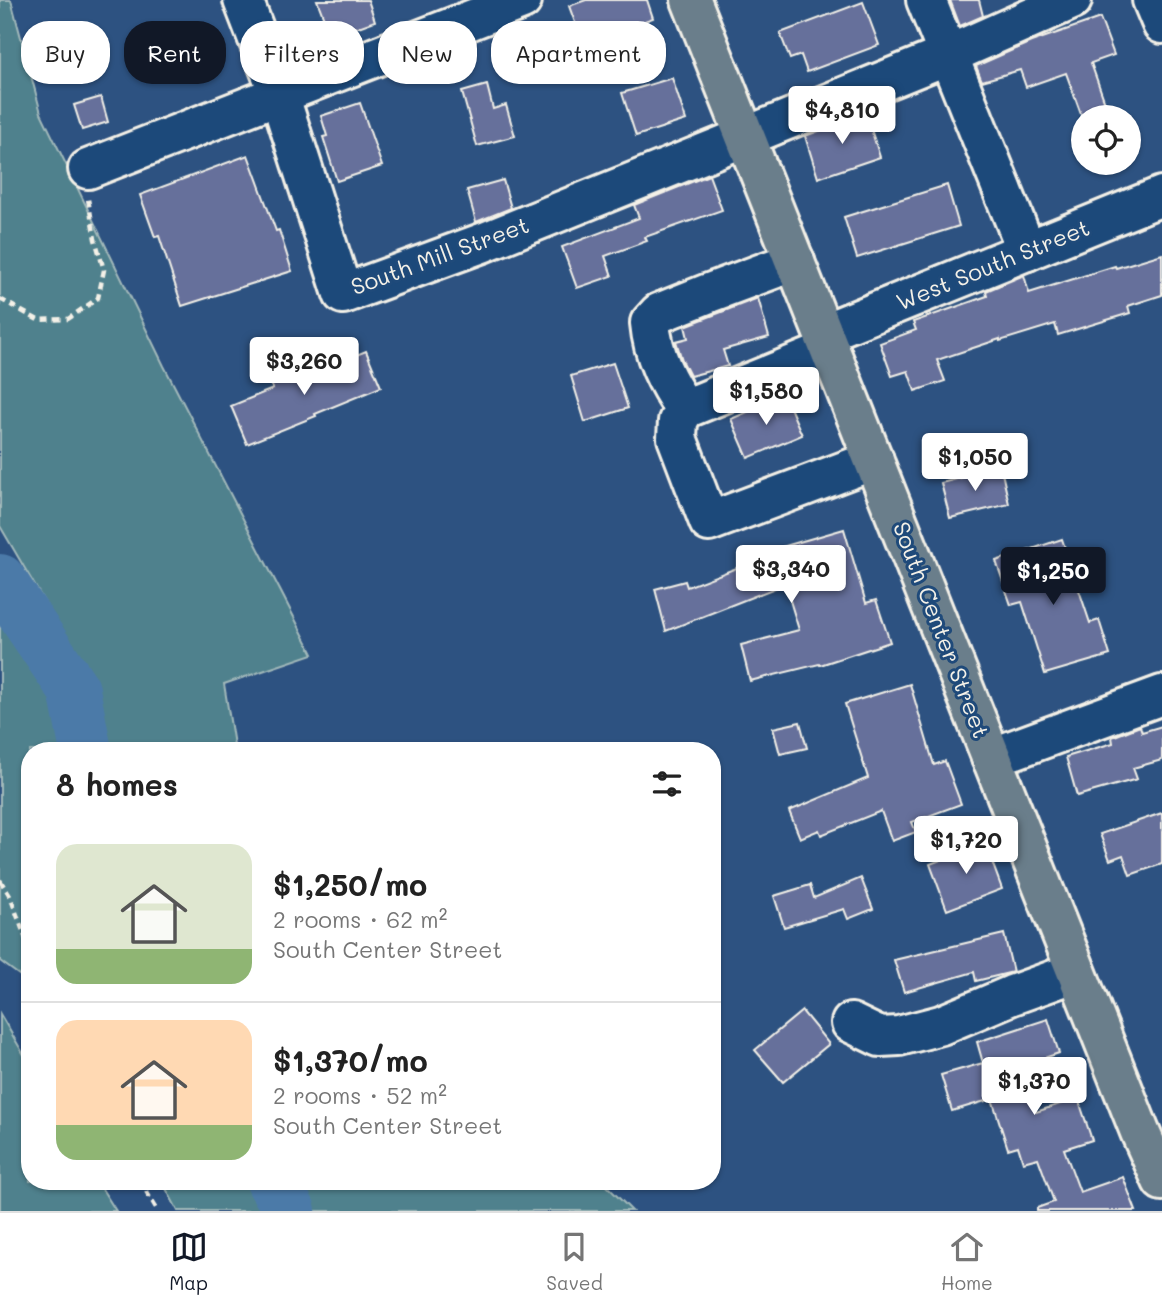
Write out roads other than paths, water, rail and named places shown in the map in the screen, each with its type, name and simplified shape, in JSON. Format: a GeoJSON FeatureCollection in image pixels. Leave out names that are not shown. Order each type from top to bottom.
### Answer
{"type":"FeatureCollection","features":[{"type":"Feature","properties":{"kind":"main road","name":"South Center Street"},"geometry":{"type":"LineString","coordinates":[[691,0],[1076,972],[1162,1181]]}},
{"type":"Feature","properties":{"kind":"street","name":"South Mill Street"},"geometry":{"type":"LineString","coordinates":[[243,0],[279,94],[343,294],[482,243],[745,136]]}},
{"type":"Feature","properties":{"kind":"street"},"geometry":{"type":"LineString","coordinates":[[88,169],[522,0]]}},
{"type":"Feature","properties":{"kind":"street"},"geometry":{"type":"LineString","coordinates":[[926,0],[1027,251]]}},
{"type":"Feature","properties":{"kind":"street"},"geometry":{"type":"LineString","coordinates":[[745,136],[948,55],[1072,0]]}},
{"type":"Feature","properties":{"kind":"street"},"geometry":{"type":"LineString","coordinates":[[1152,0],[1162,24]]}},
{"type":"Feature","properties":{"kind":"street","name":"West South Street"},"geometry":{"type":"LineString","coordinates":[[685,409],[1027,251],[1162,196]]}},
{"type":"Feature","properties":{"kind":"street"},"geometry":{"type":"LineString","coordinates":[[795,261],[659,313],[650,323],[652,341],[669,387],[685,409],[678,421],[677,438],[709,522],[874,460]]}},
{"type":"Feature","properties":{"kind":"street"},"geometry":{"type":"LineString","coordinates":[[991,758],[1162,695]]}},
{"type":"Feature","properties":{"kind":"street"},"geometry":{"type":"LineString","coordinates":[[851,1023],[880,1037],[899,1036],[941,1025],[1076,972]]}},
{"type":"Feature","properties":{"kind":"waterway"},"geometry":{"type":"LineString","coordinates":[[0,580],[74,690],[84,742]]}},
{"type":"Feature","properties":{"kind":"waterway"},"geometry":{"type":"LineString","coordinates":[[277,1190],[290,1211]]}}]}
